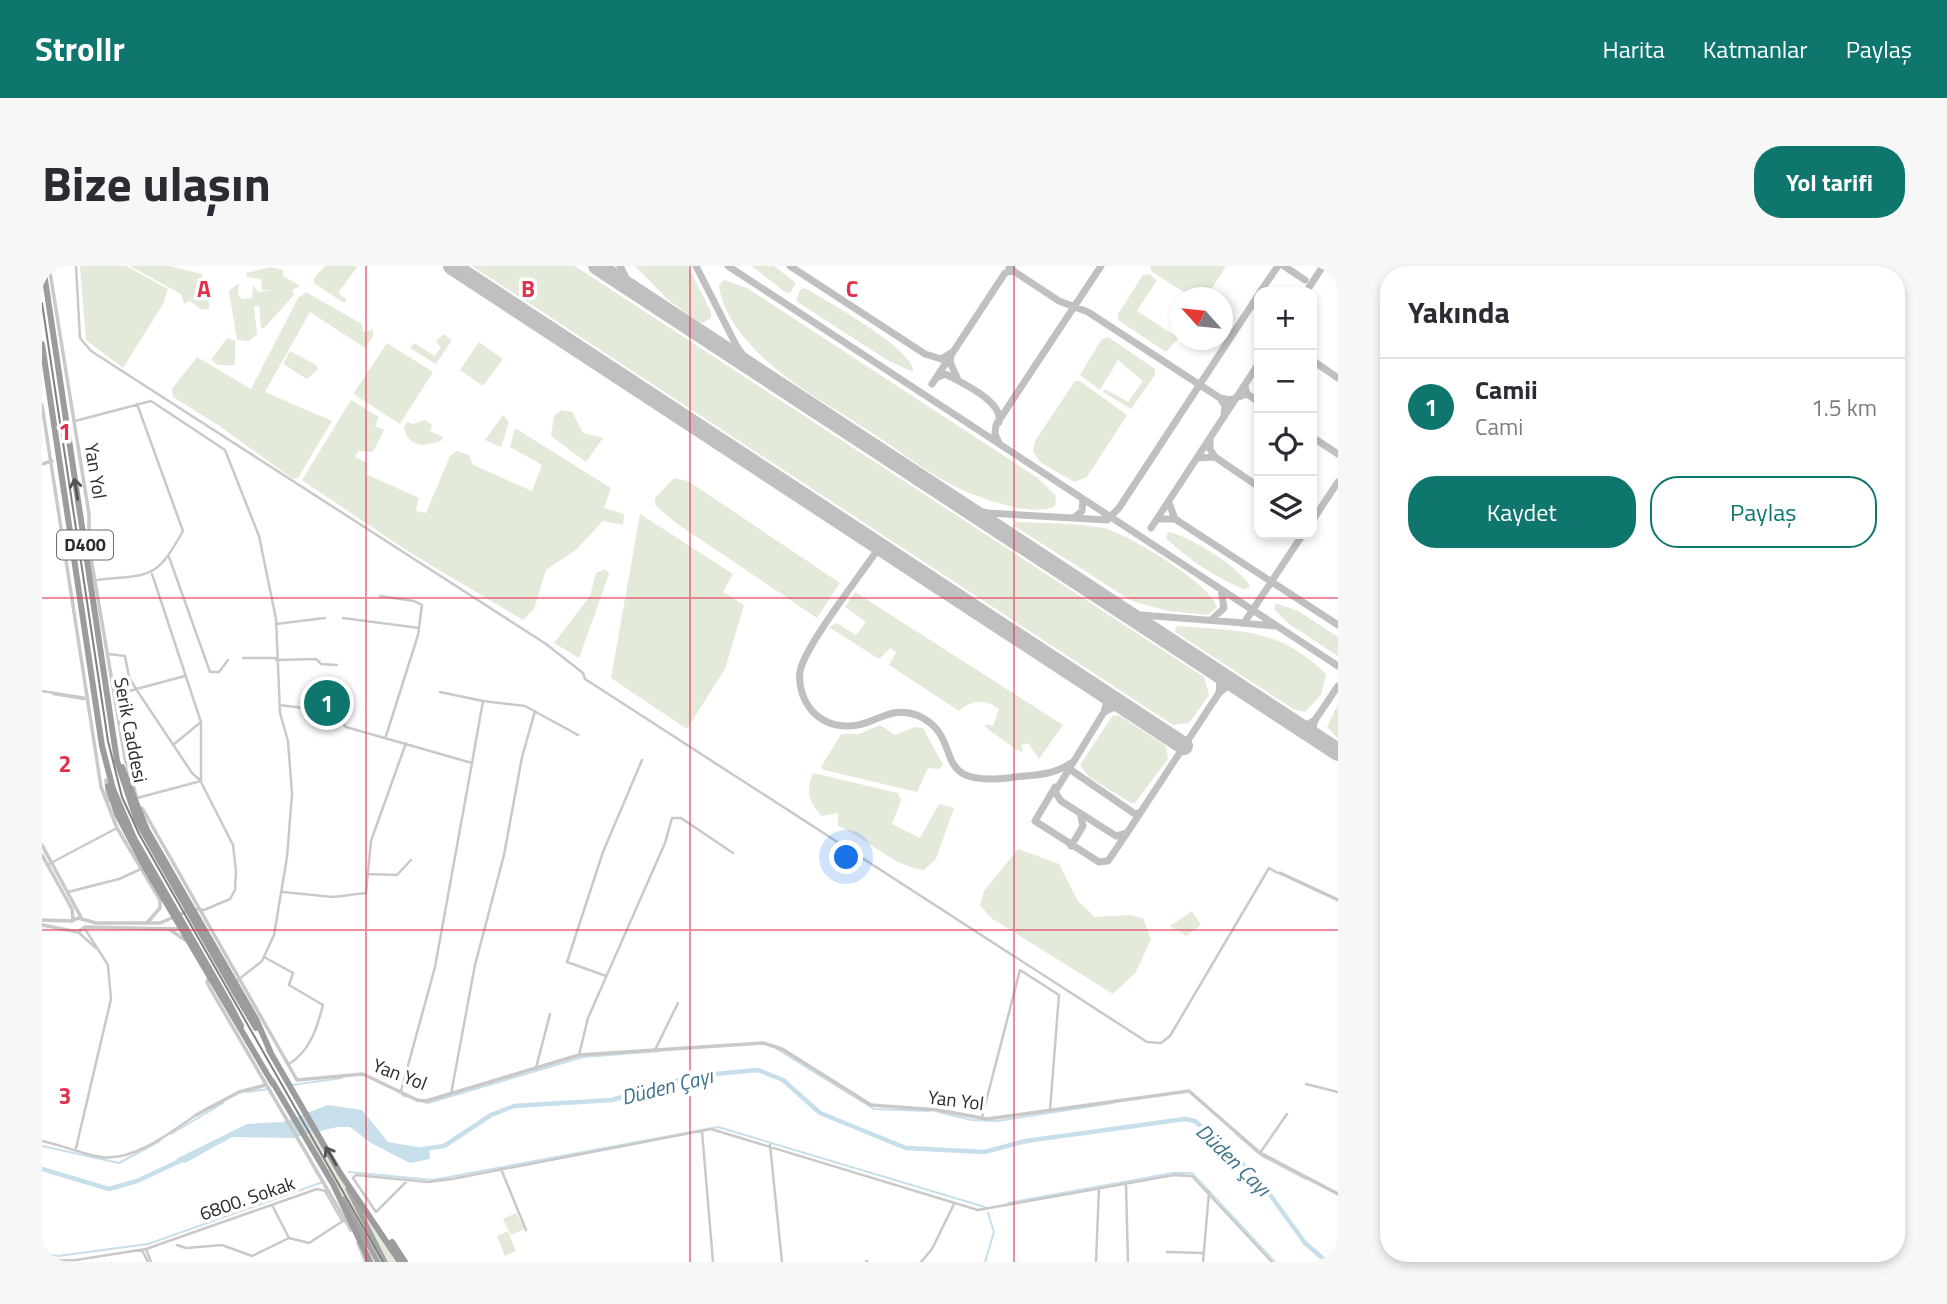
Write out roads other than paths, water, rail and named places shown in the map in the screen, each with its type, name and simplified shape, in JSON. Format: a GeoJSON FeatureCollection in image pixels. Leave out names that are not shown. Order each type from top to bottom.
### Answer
{"type":"FeatureCollection","features":[{"type":"Feature","properties":{"kind":"highway","name":"Serik Caddesi"},"geometry":{"type":"LineString","coordinates":[[43,266],[104,652],[121,779],[136,821],[350,1187]]}},
{"type":"Feature","properties":{"kind":"highway","name":"Serik Caddesi"},"geometry":{"type":"LineString","coordinates":[[42,344],[83,646],[113,789],[134,838],[229,1003],[274,1093],[330,1185]]}},
{"type":"Feature","properties":{"kind":"highway"},"geometry":{"type":"LineString","coordinates":[[115,744],[143,822],[230,974],[248,1000],[270,1051]]}},
{"type":"Feature","properties":{"kind":"highway"},"geometry":{"type":"LineString","coordinates":[[102,746],[106,780],[117,814],[208,980],[270,1084]]}},
{"type":"Feature","properties":{"kind":"highway","name":"D400"},"geometry":{"type":"LineString","coordinates":[[330,1185],[368,1261]]}},
{"type":"Feature","properties":{"kind":"highway"},"geometry":{"type":"LineString","coordinates":[[350,1187],[402,1262]]}},
{"type":"Feature","properties":{"kind":"highway","name":"D400"},"geometry":{"type":"LineString","coordinates":[[350,1187],[374,1212],[377,1223],[402,1262]]}},
{"type":"Feature","properties":{"kind":"main road"},"geometry":{"type":"LineString","coordinates":[[344,1179],[385,1262]]}},
{"type":"Feature","properties":{"kind":"main road"},"geometry":{"type":"LineString","coordinates":[[330,1185],[378,1262]]}},
{"type":"Feature","properties":{"kind":"street","name":"Yan Yol"},"geometry":{"type":"LineString","coordinates":[[48,266],[89,514],[89,546],[97,580],[104,652],[125,758],[137,798],[194,909]]}},
{"type":"Feature","properties":{"kind":"street"},"geometry":{"type":"LineString","coordinates":[[76,266],[80,338],[91,351],[546,644],[583,673],[585,679],[1147,1042],[1161,1042],[1170,1036],[1269,868],[1338,900]]}},
{"type":"Feature","properties":{"kind":"street"},"geometry":{"type":"LineString","coordinates":[[75,421],[150,401],[225,450],[259,536],[276,624],[280,705],[288,741],[292,794],[282,892],[274,935],[264,957],[238,981]]}},
{"type":"Feature","properties":{"kind":"street"},"geometry":{"type":"LineString","coordinates":[[97,580],[152,574],[169,557],[183,531],[137,404]]}},
{"type":"Feature","properties":{"kind":"street"},"geometry":{"type":"LineString","coordinates":[[42,405],[83,646]]}},
{"type":"Feature","properties":{"kind":"street"},"geometry":{"type":"LineString","coordinates":[[42,464],[52,461]]}},
{"type":"Feature","properties":{"kind":"street"},"geometry":{"type":"LineString","coordinates":[[169,557],[210,672],[219,672],[228,660]]}},
{"type":"Feature","properties":{"kind":"street"},"geometry":{"type":"LineString","coordinates":[[152,574],[201,722],[201,781]]}},
{"type":"Feature","properties":{"kind":"street"},"geometry":{"type":"LineString","coordinates":[[380,596],[422,605],[419,628],[386,736]]}},
{"type":"Feature","properties":{"kind":"street"},"geometry":{"type":"LineString","coordinates":[[276,624],[325,618]]}},
{"type":"Feature","properties":{"kind":"street"},"geometry":{"type":"LineString","coordinates":[[343,618],[419,628]]}},
{"type":"Feature","properties":{"kind":"street"},"geometry":{"type":"LineString","coordinates":[[42,922],[163,922],[194,909],[204,910],[233,895],[236,859],[217,810],[201,781],[136,689],[125,656],[104,652]]}},
{"type":"Feature","properties":{"kind":"street"},"geometry":{"type":"LineString","coordinates":[[85,657],[86,698],[96,762],[107,805],[117,828],[160,900],[160,908],[147,923]]}},
{"type":"Feature","properties":{"kind":"street"},"geometry":{"type":"LineString","coordinates":[[243,658],[316,659],[321,664],[337,665]]}},
{"type":"Feature","properties":{"kind":"street"},"geometry":{"type":"LineString","coordinates":[[114,695],[185,676]]}},
{"type":"Feature","properties":{"kind":"street"},"geometry":{"type":"LineString","coordinates":[[44,691],[86,698]]}},
{"type":"Feature","properties":{"kind":"street"},"geometry":{"type":"LineString","coordinates":[[440,692],[535,710],[578,735]]}},
{"type":"Feature","properties":{"kind":"street"},"geometry":{"type":"LineString","coordinates":[[401,1091],[435,967],[483,701]]}},
{"type":"Feature","properties":{"kind":"street"},"geometry":{"type":"LineString","coordinates":[[280,705],[332,712],[346,727],[386,736],[472,763]]}},
{"type":"Feature","properties":{"kind":"street"},"geometry":{"type":"LineString","coordinates":[[451,1094],[480,941],[504,855],[517,781],[535,710]]}},
{"type":"Feature","properties":{"kind":"street"},"geometry":{"type":"LineString","coordinates":[[173,745],[201,722]]}},
{"type":"Feature","properties":{"kind":"street"},"geometry":{"type":"LineString","coordinates":[[282,892],[332,897],[364,895],[378,819],[406,743]]}},
{"type":"Feature","properties":{"kind":"street"},"geometry":{"type":"LineString","coordinates":[[606,976],[567,962],[603,852],[629,783],[642,760]]}},
{"type":"Feature","properties":{"kind":"street"},"geometry":{"type":"LineString","coordinates":[[106,780],[107,805]]}},
{"type":"Feature","properties":{"kind":"street"},"geometry":{"type":"LineString","coordinates":[[137,798],[201,781]]}},
{"type":"Feature","properties":{"kind":"street"},"geometry":{"type":"LineString","coordinates":[[579,1055],[585,1024],[665,843],[672,818],[681,818],[733,853]]}},
{"type":"Feature","properties":{"kind":"street"},"geometry":{"type":"LineString","coordinates":[[48,864],[117,828]]}},
{"type":"Feature","properties":{"kind":"street"},"geometry":{"type":"LineString","coordinates":[[42,845],[48,864],[72,909],[72,929]]}},
{"type":"Feature","properties":{"kind":"street"},"geometry":{"type":"LineString","coordinates":[[42,855],[68,892],[85,928],[108,965],[111,999],[76,1148]]}},
{"type":"Feature","properties":{"kind":"street"},"geometry":{"type":"LineString","coordinates":[[367,874],[397,875],[411,860]]}},
{"type":"Feature","properties":{"kind":"street"},"geometry":{"type":"LineString","coordinates":[[142,869],[149,875]]}},
{"type":"Feature","properties":{"kind":"street"},"geometry":{"type":"LineString","coordinates":[[68,892],[119,879],[142,869]]}},
{"type":"Feature","properties":{"kind":"street"},"geometry":{"type":"LineString","coordinates":[[78,932],[85,928],[181,929],[200,918],[204,910]]}},
{"type":"Feature","properties":{"kind":"street"},"geometry":{"type":"LineString","coordinates":[[156,915],[163,922]]}},
{"type":"Feature","properties":{"kind":"street"},"geometry":{"type":"LineString","coordinates":[[200,918],[288,1065],[302,1057],[323,1005],[289,985],[293,973],[264,957]]}},
{"type":"Feature","properties":{"kind":"street"},"geometry":{"type":"LineString","coordinates":[[42,922],[72,929],[99,950]]}},
{"type":"Feature","properties":{"kind":"street"},"geometry":{"type":"LineString","coordinates":[[167,928],[190,944]]}},
{"type":"Feature","properties":{"kind":"street"},"geometry":{"type":"LineString","coordinates":[[981,1118],[1020,970],[1059,995],[1050,1110]]}},
{"type":"Feature","properties":{"kind":"street"},"geometry":{"type":"LineString","coordinates":[[230,974],[238,981]]}},
{"type":"Feature","properties":{"kind":"street"},"geometry":{"type":"LineString","coordinates":[[655,1050],[678,1003]]}},
{"type":"Feature","properties":{"kind":"street"},"geometry":{"type":"LineString","coordinates":[[536,1068],[550,1014]]}},
{"type":"Feature","properties":{"kind":"street","name":"Yan Yol"},"geometry":{"type":"LineString","coordinates":[[288,1065],[300,1080],[361,1074],[422,1101],[579,1055],[763,1043],[782,1049],[874,1107],[938,1110],[981,1118],[1189,1091],[1260,1153],[1338,1194]]}},
{"type":"Feature","properties":{"kind":"street"},"geometry":{"type":"LineString","coordinates":[[278,1066],[284,1059]]}},
{"type":"Feature","properties":{"kind":"street"},"geometry":{"type":"LineString","coordinates":[[42,1141],[76,1148],[99,1157],[116,1158],[140,1148],[239,1092],[270,1084]]}},
{"type":"Feature","properties":{"kind":"street"},"geometry":{"type":"LineString","coordinates":[[1306,1084],[1338,1092]]}},
{"type":"Feature","properties":{"kind":"street"},"geometry":{"type":"LineString","coordinates":[[1260,1153],[1287,1114]]}},
{"type":"Feature","properties":{"kind":"street"},"geometry":{"type":"LineString","coordinates":[[408,1180],[374,1212],[353,1178],[362,1174],[428,1182],[719,1130],[955,1203],[989,1210],[1185,1174],[1192,1176],[1209,1192],[1272,1262]]}},
{"type":"Feature","properties":{"kind":"street"},"geometry":{"type":"LineString","coordinates":[[702,1131],[713,1262]]}},
{"type":"Feature","properties":{"kind":"street"},"geometry":{"type":"LineString","coordinates":[[770,1145],[782,1262]]}},
{"type":"Feature","properties":{"kind":"street"},"geometry":{"type":"LineString","coordinates":[[501,1170],[526,1230]]}},
{"type":"Feature","properties":{"kind":"street"},"geometry":{"type":"LineString","coordinates":[[1126,1183],[1128,1262]]}},
{"type":"Feature","properties":{"kind":"street"},"geometry":{"type":"LineString","coordinates":[[330,1185],[344,1220],[368,1261]]}},
{"type":"Feature","properties":{"kind":"street"},"geometry":{"type":"LineString","coordinates":[[1096,1262],[1099,1188]]}},
{"type":"Feature","properties":{"kind":"street","name":"6800. Sokak"},"geometry":{"type":"LineString","coordinates":[[44,1261],[77,1261],[144,1250],[317,1189],[325,1191],[344,1220]]}},
{"type":"Feature","properties":{"kind":"street"},"geometry":{"type":"LineString","coordinates":[[1203,1262],[1209,1192]]}},
{"type":"Feature","properties":{"kind":"street"},"geometry":{"type":"LineString","coordinates":[[921,1262],[932,1249],[955,1203]]}},
{"type":"Feature","properties":{"kind":"street"},"geometry":{"type":"LineString","coordinates":[[272,1205],[289,1238]]}},
{"type":"Feature","properties":{"kind":"street"},"geometry":{"type":"LineString","coordinates":[[177,1245],[186,1248],[222,1245],[252,1256],[289,1238],[309,1243],[344,1220]]}},
{"type":"Feature","properties":{"kind":"street"},"geometry":{"type":"LineString","coordinates":[[144,1250],[149,1262]]}},
{"type":"Feature","properties":{"kind":"street"},"geometry":{"type":"LineString","coordinates":[[1167,1252],[1203,1253]]}},
{"type":"Feature","properties":{"kind":"water"},"geometry":{"type":"Polygon","coordinates":[[[328,1105],[362,1110],[388,1142],[429,1149],[430,1159],[410,1163],[371,1143],[350,1127],[337,1127],[293,1138],[232,1137],[185,1163],[176,1159],[247,1124],[283,1122],[328,1105]]]}},
{"type":"Feature","properties":{"kind":"waterway"},"geometry":{"type":"LineString","coordinates":[[777,1049],[874,1109],[929,1111]]}},
{"type":"Feature","properties":{"kind":"waterway"},"geometry":{"type":"LineString","coordinates":[[402,1095],[428,1103],[583,1057],[661,1051]]}},
{"type":"Feature","properties":{"kind":"waterway","name":"Düden Çayı"},"geometry":{"type":"LineString","coordinates":[[422,1149],[444,1146],[491,1115],[514,1106],[612,1100],[693,1076],[758,1070],[783,1080],[820,1113],[906,1148],[984,1152],[1026,1141],[1185,1119],[1195,1121],[1258,1178],[1305,1243],[1327,1262]]}},
{"type":"Feature","properties":{"kind":"waterway"},"geometry":{"type":"LineString","coordinates":[[292,1085],[342,1078]]}},
{"type":"Feature","properties":{"kind":"waterway"},"geometry":{"type":"LineString","coordinates":[[247,1092],[269,1089]]}},
{"type":"Feature","properties":{"kind":"waterway"},"geometry":{"type":"LineString","coordinates":[[171,1134],[223,1103]]}},
{"type":"Feature","properties":{"kind":"waterway"},"geometry":{"type":"LineString","coordinates":[[938,1112],[972,1120],[997,1121],[1113,1103]]}},
{"type":"Feature","properties":{"kind":"waterway"},"geometry":{"type":"LineString","coordinates":[[349,1172],[433,1180],[718,1127],[985,1207]]}},
{"type":"Feature","properties":{"kind":"waterway"},"geometry":{"type":"LineString","coordinates":[[1235,1133],[1262,1156],[1306,1179]]}},
{"type":"Feature","properties":{"kind":"waterway"},"geometry":{"type":"LineString","coordinates":[[42,1146],[119,1163],[160,1141]]}},
{"type":"Feature","properties":{"kind":"waterway","name":"Düden Çayı"},"geometry":{"type":"LineString","coordinates":[[42,1169],[109,1189],[137,1181],[182,1160]]}},
{"type":"Feature","properties":{"kind":"waterway"},"geometry":{"type":"LineString","coordinates":[[1008,1203],[1173,1173],[1192,1173],[1275,1262]]}},
{"type":"Feature","properties":{"kind":"waterway"},"geometry":{"type":"LineString","coordinates":[[42,1254],[58,1256],[148,1244],[323,1182]]}},
{"type":"Feature","properties":{"kind":"waterway"},"geometry":{"type":"LineString","coordinates":[[985,1262],[994,1232],[988,1213]]}},
{"type":"Feature","properties":{"kind":"tram line"},"geometry":{"type":"LineString","coordinates":[[42,303],[108,741],[122,797],[139,834],[383,1262]]}},
{"type":"Feature","properties":{"kind":"place","name":"Camii"},"geometry":{"type":"Point","coordinates":[327,703]}}]}
